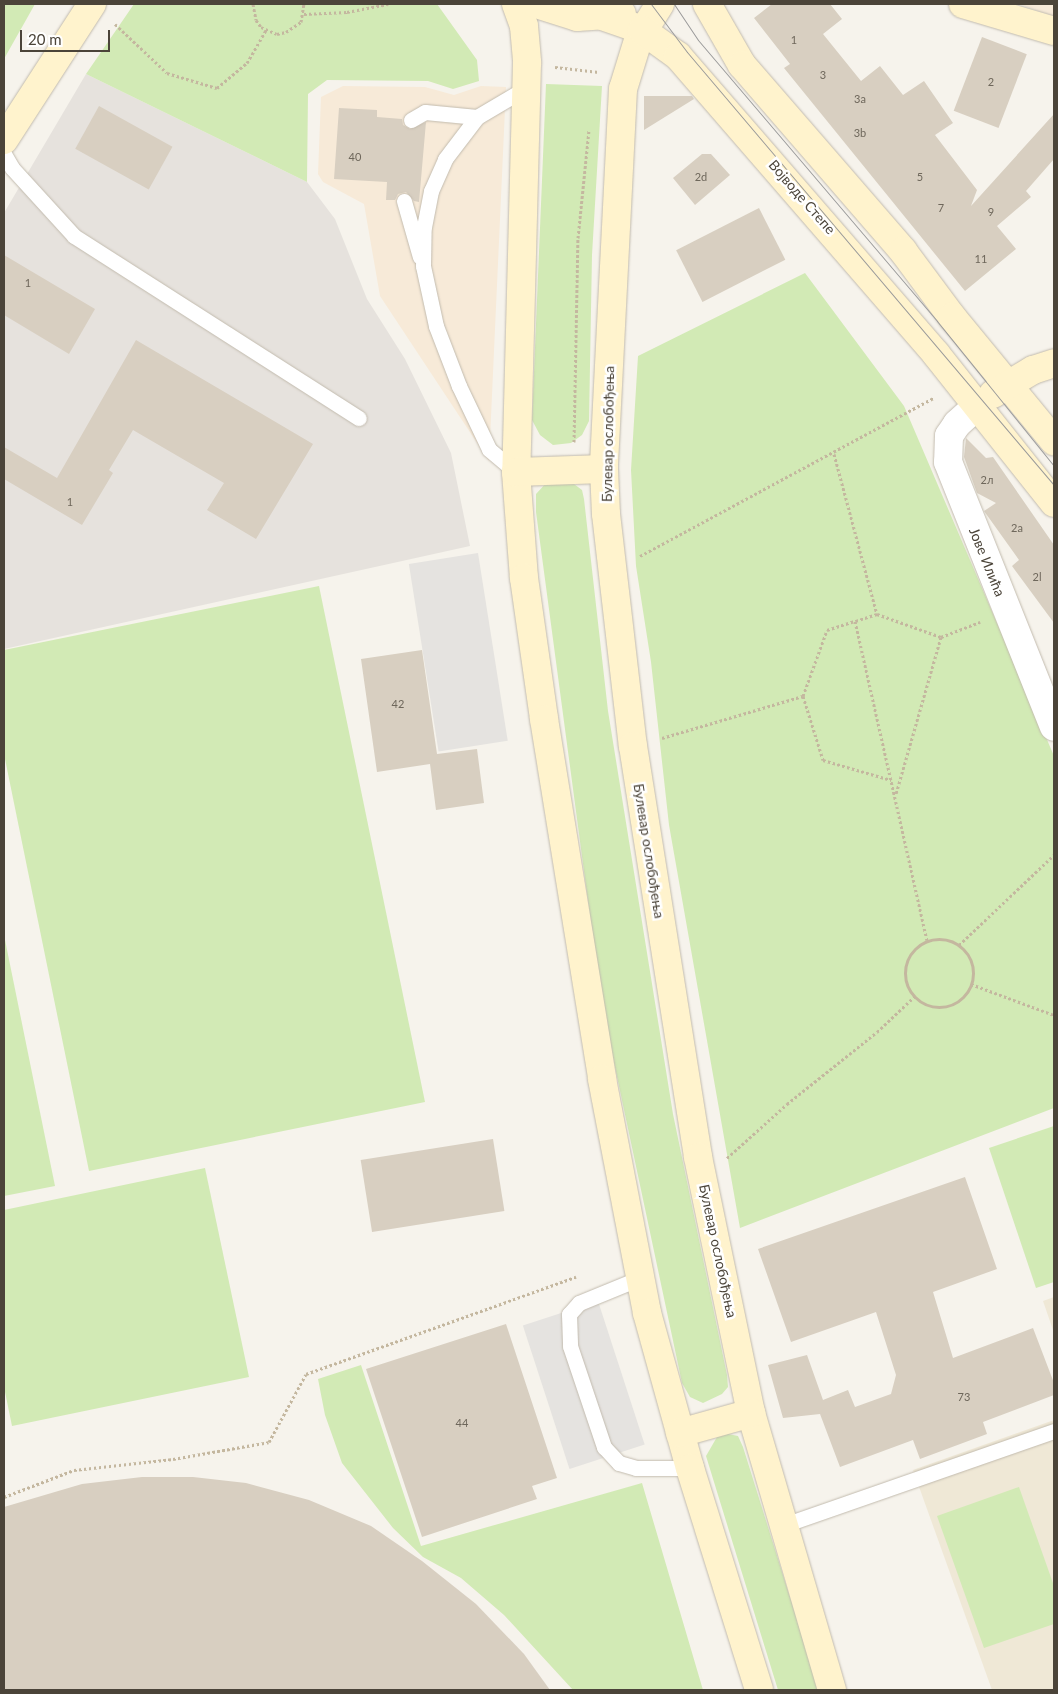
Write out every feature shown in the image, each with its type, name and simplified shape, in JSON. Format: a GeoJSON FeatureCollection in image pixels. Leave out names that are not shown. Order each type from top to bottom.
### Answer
{"type":"FeatureCollection","features":[{"type":"Feature","properties":{"kind":"main road"},"geometry":{"type":"LineString","coordinates":[[516,4],[524,26],[526,76],[516,472],[524,578],[544,719],[602,1079],[640,1278],[680,1434],[759,1690]]}},
{"type":"Feature","properties":{"kind":"main road"},"geometry":{"type":"LineString","coordinates":[[536,4],[564,14],[605,17],[651,4]]}},
{"type":"Feature","properties":{"kind":"main road","name":"Булевар ослобођења"},"geometry":{"type":"LineString","coordinates":[[660,4],[642,30],[626,77],[604,468],[612,569],[633,746],[693,1127],[751,1412],[781,1526],[832,1690]]}},
{"type":"Feature","properties":{"kind":"main road","name":"Војводе Степе"},"geometry":{"type":"LineString","coordinates":[[707,4],[713,38],[732,81],[885,260],[952,317],[1009,383],[1054,440]]}},
{"type":"Feature","properties":{"kind":"main road"},"geometry":{"type":"LineString","coordinates":[[963,4],[1054,31]]}},
{"type":"Feature","properties":{"kind":"main road"},"geometry":{"type":"LineString","coordinates":[[4,140],[101,12]]}},
{"type":"Feature","properties":{"kind":"main road","name":"Војводе Степе"},"geometry":{"type":"LineString","coordinates":[[605,17],[642,30],[678,56],[978,405],[1054,503]]}},
{"type":"Feature","properties":{"kind":"main road"},"geometry":{"type":"LineString","coordinates":[[978,405],[1009,383],[1054,363]]}},
{"type":"Feature","properties":{"kind":"main road","name":"Војводе Степе"},"geometry":{"type":"LineString","coordinates":[[978,405],[1018,440],[1054,485]]}},
{"type":"Feature","properties":{"kind":"main road"},"geometry":{"type":"LineString","coordinates":[[516,472],[604,468]]}},
{"type":"Feature","properties":{"kind":"main road"},"geometry":{"type":"LineString","coordinates":[[680,1434],[751,1412]]}},
{"type":"Feature","properties":{"kind":"street","name":"Јове Илића"},"geometry":{"type":"LineString","coordinates":[[978,405],[957,424],[949,436],[948,462],[1054,727]]}},
{"type":"Feature","properties":{"kind":"lane"},"geometry":{"type":"LineString","coordinates":[[423,266],[424,227],[431,191],[445,159],[477,117],[526,76]]}},
{"type":"Feature","properties":{"kind":"lane"},"geometry":{"type":"LineString","coordinates":[[411,120],[425,112],[477,117]]}},
{"type":"Feature","properties":{"kind":"lane"},"geometry":{"type":"LineString","coordinates":[[4,154],[12,168],[74,236],[359,418]]}},
{"type":"Feature","properties":{"kind":"lane"},"geometry":{"type":"LineString","coordinates":[[404,201],[423,266],[436,326],[459,386],[489,449],[516,472]]}},
{"type":"Feature","properties":{"kind":"lane"},"geometry":{"type":"LineString","coordinates":[[640,1278],[579,1303],[569,1314],[570,1346],[604,1447],[620,1463],[636,1468],[690,1468]]}},
{"type":"Feature","properties":{"kind":"lane"},"geometry":{"type":"LineString","coordinates":[[781,1526],[1054,1431]]}},
{"type":"Feature","properties":{"kind":"path"},"geometry":{"type":"LineString","coordinates":[[253,4],[256,20],[266,30],[278,34],[286,32],[300,22],[304,14],[304,4]]}},
{"type":"Feature","properties":{"kind":"path"},"geometry":{"type":"LineString","coordinates":[[304,14],[347,12],[388,4]]}},
{"type":"Feature","properties":{"kind":"path"},"geometry":{"type":"LineString","coordinates":[[101,12],[166,73],[217,88],[247,63],[266,30]]}},
{"type":"Feature","properties":{"kind":"path"},"geometry":{"type":"LineString","coordinates":[[526,76],[626,77]]}},
{"type":"Feature","properties":{"kind":"path"},"geometry":{"type":"LineString","coordinates":[[612,569],[834,454],[941,394]]}},
{"type":"Feature","properties":{"kind":"path"},"geometry":{"type":"LineString","coordinates":[[834,454],[877,614]]}},
{"type":"Feature","properties":{"kind":"path"},"geometry":{"type":"LineString","coordinates":[[892,780],[822,760],[803,696],[827,630],[877,614],[941,637],[1007,611]]}},
{"type":"Feature","properties":{"kind":"path"},"geometry":{"type":"LineString","coordinates":[[856,621],[927,940]]}},
{"type":"Feature","properties":{"kind":"path"},"geometry":{"type":"LineString","coordinates":[[896,796],[941,637]]}},
{"type":"Feature","properties":{"kind":"path"},"geometry":{"type":"LineString","coordinates":[[633,746],[803,696]]}},
{"type":"Feature","properties":{"kind":"path"},"geometry":{"type":"LineString","coordinates":[[959,945],[1054,855]]}},
{"type":"Feature","properties":{"kind":"path"},"geometry":{"type":"LineString","coordinates":[[927,940],[949,940],[959,945],[972,963],[971,984],[966,994],[947,1006],[924,1004],[914,997],[907,988],[905,965],[909,954],[927,940]]}},
{"type":"Feature","properties":{"kind":"path"},"geometry":{"type":"LineString","coordinates":[[971,984],[1054,1015]]}},
{"type":"Feature","properties":{"kind":"path"},"geometry":{"type":"LineString","coordinates":[[721,1163],[787,1104],[878,1032],[914,997]]}},
{"type":"Feature","properties":{"kind":"path"},"geometry":{"type":"LineString","coordinates":[[4,1497],[74,1470],[173,1459],[269,1442],[306,1374],[582,1275]]}},
{"type":"Feature","properties":{"kind":"shaded area"},"geometry":{"type":"Polygon","coordinates":[[[1019,4],[1054,4],[1054,17],[1019,4]]]}},
{"type":"Feature","properties":{"kind":"shaded area"},"geometry":{"type":"Polygon","coordinates":[[[86,74],[307,182],[335,219],[367,299],[405,359],[451,453],[470,546],[4,649],[4,213],[86,74]]]}},
{"type":"Feature","properties":{"kind":"shaded area"},"geometry":{"type":"Polygon","coordinates":[[[343,86],[425,87],[454,95],[481,86],[506,87],[489,461],[380,296],[364,204],[323,182],[318,174],[321,97],[343,86]]]}},
{"type":"Feature","properties":{"kind":"shaded area"},"geometry":{"type":"Polygon","coordinates":[[[478,553],[508,741],[439,752],[409,564],[478,553]]]}},
{"type":"Feature","properties":{"kind":"shaded area"},"geometry":{"type":"Polygon","coordinates":[[[1054,1297],[1054,1333],[1043,1301],[1054,1297]]]}},
{"type":"Feature","properties":{"kind":"shaded area"},"geometry":{"type":"Polygon","coordinates":[[[598,1301],[645,1445],[570,1469],[523,1325],[598,1301]]]}},
{"type":"Feature","properties":{"kind":"shaded area"},"geometry":{"type":"Polygon","coordinates":[[[1054,1420],[1054,1690],[992,1690],[913,1470],[1054,1420]]]}},
{"type":"Feature","properties":{"kind":"green space"},"geometry":{"type":"Polygon","coordinates":[[[4,4],[35,4],[4,59],[4,4]]]}},
{"type":"Feature","properties":{"kind":"green space"},"geometry":{"type":"Polygon","coordinates":[[[134,4],[437,4],[477,60],[479,81],[453,89],[428,81],[327,80],[308,94],[307,182],[86,74],[134,4]]]}},
{"type":"Feature","properties":{"kind":"green space"},"geometry":{"type":"Polygon","coordinates":[[[546,84],[602,86],[592,255],[589,421],[582,435],[571,443],[553,445],[540,435],[532,420],[546,84]]]}},
{"type":"Feature","properties":{"kind":"green space"},"geometry":{"type":"Polygon","coordinates":[[[805,273],[904,406],[1054,756],[1054,1108],[740,1228],[669,825],[651,662],[636,566],[631,470],[638,356],[805,273]]]}},
{"type":"Feature","properties":{"kind":"green space"},"geometry":{"type":"Polygon","coordinates":[[[548,481],[570,481],[582,490],[584,499],[608,711],[673,1114],[727,1375],[728,1387],[722,1394],[703,1403],[690,1397],[682,1383],[602,1006],[536,512],[536,494],[548,481]]]}},
{"type":"Feature","properties":{"kind":"green space"},"geometry":{"type":"Polygon","coordinates":[[[319,586],[425,1102],[89,1171],[4,754],[4,650],[319,586]]]}},
{"type":"Feature","properties":{"kind":"green space"},"geometry":{"type":"Polygon","coordinates":[[[4,935],[55,1186],[4,1196],[4,935]]]}},
{"type":"Feature","properties":{"kind":"green space"},"geometry":{"type":"Polygon","coordinates":[[[1054,1126],[1054,1282],[1036,1288],[989,1148],[1054,1126]]]}},
{"type":"Feature","properties":{"kind":"green space"},"geometry":{"type":"Polygon","coordinates":[[[205,1168],[249,1377],[12,1426],[4,1387],[4,1210],[205,1168]]]}},
{"type":"Feature","properties":{"kind":"green space"},"geometry":{"type":"Polygon","coordinates":[[[361,1365],[421,1546],[642,1483],[703,1690],[573,1690],[504,1615],[461,1578],[423,1557],[393,1528],[342,1463],[325,1415],[318,1379],[361,1365]]]}},
{"type":"Feature","properties":{"kind":"green space"},"geometry":{"type":"Polygon","coordinates":[[[728,1434],[738,1436],[743,1447],[819,1690],[778,1690],[706,1456],[717,1437],[728,1434]]]}},
{"type":"Feature","properties":{"kind":"green space"},"geometry":{"type":"Polygon","coordinates":[[[1019,1487],[1054,1586],[1054,1624],[984,1648],[937,1516],[1019,1487]]]}},
{"type":"Feature","properties":{"kind":"building"},"geometry":{"type":"Polygon","coordinates":[[[772,4],[830,4],[842,19],[823,34],[861,81],[880,66],[903,95],[924,81],[953,123],[935,135],[977,190],[971,206],[1054,114],[1054,159],[1026,191],[1031,197],[997,226],[1016,249],[965,291],[784,68],[790,64],[754,18],[772,4]]]}},
{"type":"Feature","properties":{"kind":"building"},"geometry":{"type":"Polygon","coordinates":[[[982,37],[1027,54],[999,128],[954,111],[982,37]]]}},
{"type":"Feature","properties":{"kind":"building"},"geometry":{"type":"Polygon","coordinates":[[[644,96],[692,96],[694,99],[644,130],[644,96]]]}},
{"type":"Feature","properties":{"kind":"building"},"geometry":{"type":"Polygon","coordinates":[[[99,106],[172,147],[149,190],[75,149],[99,106]]]}},
{"type":"Feature","properties":{"kind":"building"},"geometry":{"type":"Polygon","coordinates":[[[339,108],[377,110],[377,117],[402,119],[403,125],[410,129],[426,122],[419,202],[414,201],[406,192],[398,194],[395,200],[386,200],[387,182],[334,179],[339,108]]]}},
{"type":"Feature","properties":{"kind":"building"},"geometry":{"type":"Polygon","coordinates":[[[702,154],[711,154],[730,175],[695,205],[673,178],[702,154]]]}},
{"type":"Feature","properties":{"kind":"building"},"geometry":{"type":"Polygon","coordinates":[[[759,208],[785,260],[702,302],[676,250],[759,208]]]}},
{"type":"Feature","properties":{"kind":"building"},"geometry":{"type":"Polygon","coordinates":[[[4,255],[95,309],[69,354],[4,315],[4,255]]]}},
{"type":"Feature","properties":{"kind":"building"},"geometry":{"type":"Polygon","coordinates":[[[136,340],[313,444],[256,539],[207,510],[224,483],[133,430],[109,470],[113,473],[82,525],[4,479],[4,447],[57,478],[136,340]]]}},
{"type":"Feature","properties":{"kind":"building"},"geometry":{"type":"Polygon","coordinates":[[[966,438],[986,458],[993,457],[1054,545],[1054,623],[1012,566],[1019,560],[984,511],[996,503],[977,493],[964,457],[966,438]]]}},
{"type":"Feature","properties":{"kind":"building"},"geometry":{"type":"Polygon","coordinates":[[[422,650],[437,754],[477,749],[484,803],[436,810],[430,764],[377,772],[361,659],[422,650]]]}},
{"type":"Feature","properties":{"kind":"building"},"geometry":{"type":"Polygon","coordinates":[[[493,1139],[504,1211],[372,1232],[361,1160],[493,1139]]]}},
{"type":"Feature","properties":{"kind":"building"},"geometry":{"type":"Polygon","coordinates":[[[965,1177],[997,1269],[933,1292],[953,1358],[1033,1328],[1054,1383],[1054,1395],[983,1422],[987,1434],[920,1459],[913,1440],[840,1467],[820,1414],[783,1418],[768,1365],[807,1355],[823,1400],[848,1390],[855,1407],[891,1394],[896,1375],[876,1312],[791,1342],[758,1249],[965,1177]]]}},
{"type":"Feature","properties":{"kind":"building"},"geometry":{"type":"Polygon","coordinates":[[[506,1324],[557,1478],[532,1486],[537,1499],[422,1537],[366,1369],[506,1324]]]}},
{"type":"Feature","properties":{"kind":"building"},"geometry":{"type":"Polygon","coordinates":[[[142,1477],[193,1477],[246,1483],[309,1500],[371,1526],[422,1561],[476,1604],[524,1654],[550,1690],[4,1690],[4,1507],[82,1484],[142,1477]]]}},
{"type":"Feature","properties":{"kind":"tram line"},"geometry":{"type":"LineString","coordinates":[[651,4],[687,52],[1054,485]]}},
{"type":"Feature","properties":{"kind":"tram line"},"geometry":{"type":"LineString","coordinates":[[674,4],[698,40],[937,321],[1054,466]]}}]}
